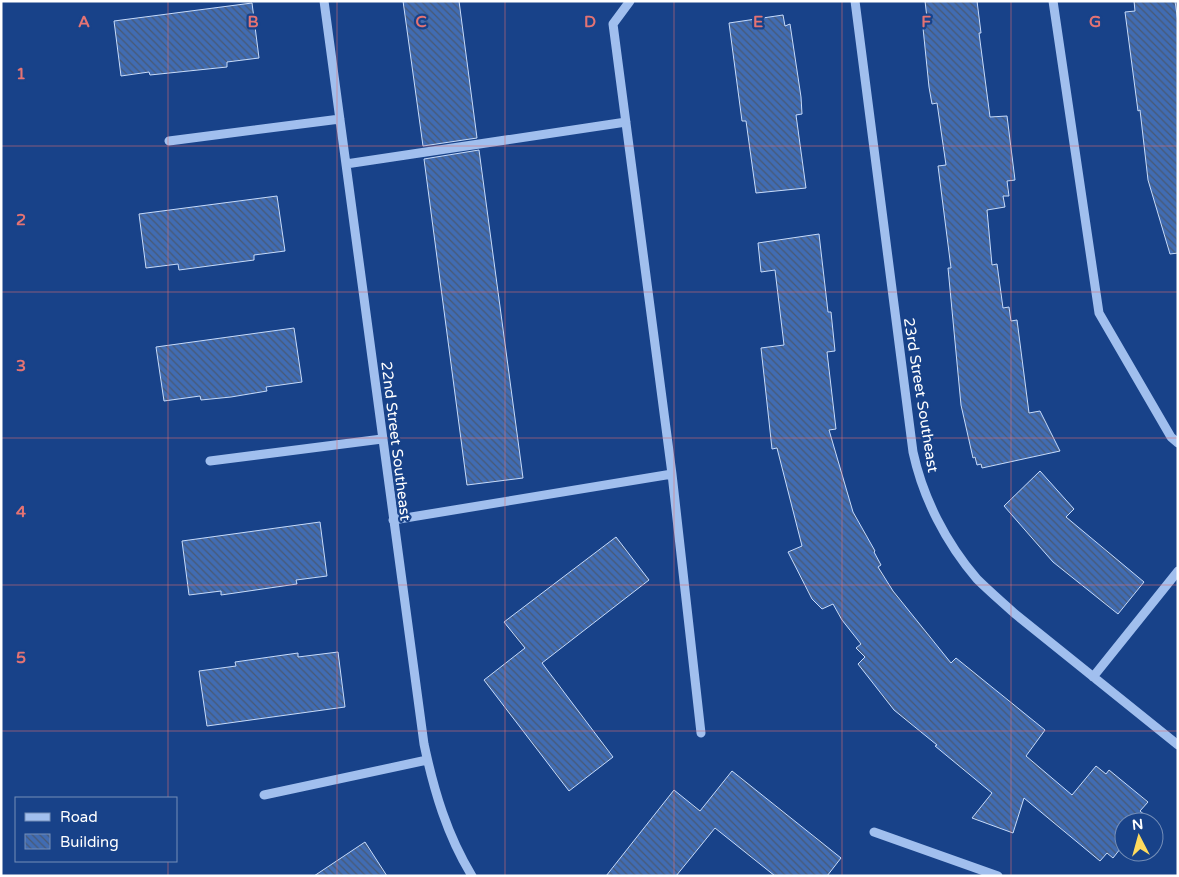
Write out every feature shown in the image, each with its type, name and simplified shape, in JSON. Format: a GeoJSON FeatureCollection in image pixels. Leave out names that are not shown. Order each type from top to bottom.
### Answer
{"type":"FeatureCollection","features":[{"type":"Feature","properties":{"kind":"street","name":"22nd Street Southeast"},"geometry":{"type":"LineString","coordinates":[[324,1],[427,760],[438,802],[449,831],[457,850],[472,876]]}},
{"type":"Feature","properties":{"kind":"street"},"geometry":{"type":"LineString","coordinates":[[630,1],[612,24],[672,474],[701,733]]}},
{"type":"Feature","properties":{"kind":"street","name":"23rd Street Southeast"},"geometry":{"type":"LineString","coordinates":[[855,1],[913,452],[921,482],[941,524],[958,552],[978,579],[1014,613],[1178,745]]}},
{"type":"Feature","properties":{"kind":"street"},"geometry":{"type":"LineString","coordinates":[[1054,1],[1099,313],[1170,437],[1178,443]]}},
{"type":"Feature","properties":{"kind":"street"},"geometry":{"type":"LineString","coordinates":[[169,141],[340,119]]}},
{"type":"Feature","properties":{"kind":"street"},"geometry":{"type":"LineString","coordinates":[[346,164],[626,122]]}},
{"type":"Feature","properties":{"kind":"street"},"geometry":{"type":"LineString","coordinates":[[210,461],[382,439]]}},
{"type":"Feature","properties":{"kind":"street"},"geometry":{"type":"LineString","coordinates":[[393,520],[672,474]]}},
{"type":"Feature","properties":{"kind":"street"},"geometry":{"type":"LineString","coordinates":[[1094,677],[1178,571]]}},
{"type":"Feature","properties":{"kind":"street"},"geometry":{"type":"LineString","coordinates":[[264,795],[427,760]]}},
{"type":"Feature","properties":{"kind":"street"},"geometry":{"type":"LineString","coordinates":[[874,832],[998,876]]}},
{"type":"Feature","properties":{"kind":"building"},"geometry":{"type":"Polygon","coordinates":[[[403,1],[459,1],[477,138],[423,146],[403,1]]]}},
{"type":"Feature","properties":{"kind":"building"},"geometry":{"type":"Polygon","coordinates":[[[925,1],[977,1],[981,33],[979,33],[990,117],[1007,116],[1015,180],[1007,181],[1009,196],[1003,196],[1005,207],[987,210],[992,265],[997,264],[1003,308],[1009,307],[1011,321],[1017,320],[1029,413],[1040,411],[1060,451],[982,468],[981,464],[977,465],[975,457],[973,458],[961,405],[948,268],[951,268],[938,166],[946,165],[937,103],[932,104],[929,87],[922,18],[927,18],[925,1]]]}},
{"type":"Feature","properties":{"kind":"building"},"geometry":{"type":"Polygon","coordinates":[[[1134,1],[1175,1],[1178,22],[1178,253],[1170,254],[1148,180],[1140,110],[1138,111],[1125,12],[1135,11],[1134,1]]]}},
{"type":"Feature","properties":{"kind":"building"},"geometry":{"type":"Polygon","coordinates":[[[252,3],[259,58],[227,62],[227,67],[150,75],[149,72],[121,76],[114,21],[252,3]]]}},
{"type":"Feature","properties":{"kind":"building"},"geometry":{"type":"Polygon","coordinates":[[[783,15],[785,26],[790,24],[801,97],[802,114],[796,115],[806,188],[756,193],[746,121],[742,121],[729,23],[783,15]]]}},
{"type":"Feature","properties":{"kind":"building"},"geometry":{"type":"Polygon","coordinates":[[[479,150],[523,478],[467,485],[424,159],[479,150]]]}},
{"type":"Feature","properties":{"kind":"building"},"geometry":{"type":"Polygon","coordinates":[[[277,196],[285,251],[254,255],[254,260],[179,270],[178,264],[146,268],[139,214],[277,196]]]}},
{"type":"Feature","properties":{"kind":"building"},"geometry":{"type":"Polygon","coordinates":[[[819,234],[828,312],[831,312],[835,351],[827,352],[836,429],[829,430],[853,512],[875,551],[881,565],[878,567],[893,591],[951,663],[956,658],[1045,730],[1026,756],[1072,795],[1096,766],[1106,774],[1109,770],[1148,802],[1140,811],[1141,812],[1114,812],[1113,858],[1107,853],[1100,861],[1024,798],[1013,833],[972,818],[992,793],[894,710],[858,664],[865,657],[856,648],[861,644],[842,620],[833,604],[822,609],[812,599],[788,552],[802,546],[777,448],[772,449],[761,348],[784,345],[775,270],[761,272],[758,243],[819,234]]]}},
{"type":"Feature","properties":{"kind":"building"},"geometry":{"type":"Polygon","coordinates":[[[294,328],[302,382],[266,387],[267,391],[231,397],[201,400],[200,396],[164,401],[156,347],[294,328]]]}},
{"type":"Feature","properties":{"kind":"building"},"geometry":{"type":"Polygon","coordinates":[[[1040,471],[1074,509],[1066,517],[1144,582],[1118,614],[1053,562],[1004,506],[1040,471]]]}},
{"type":"Feature","properties":{"kind":"building"},"geometry":{"type":"Polygon","coordinates":[[[320,522],[327,576],[296,580],[297,584],[221,595],[221,591],[189,595],[182,541],[320,522]]]}},
{"type":"Feature","properties":{"kind":"building"},"geometry":{"type":"Polygon","coordinates":[[[616,537],[649,580],[542,663],[613,757],[569,791],[484,680],[525,648],[504,622],[616,537]]]}},
{"type":"Feature","properties":{"kind":"building"},"geometry":{"type":"Polygon","coordinates":[[[338,652],[345,707],[207,726],[199,671],[236,666],[235,662],[298,653],[298,657],[338,652]]]}},
{"type":"Feature","properties":{"kind":"building"},"geometry":{"type":"Polygon","coordinates":[[[732,771],[841,858],[827,876],[775,876],[715,828],[676,876],[606,876],[674,790],[700,811],[732,771]]]}},
{"type":"Feature","properties":{"kind":"building"},"geometry":{"type":"Polygon","coordinates":[[[365,842],[387,876],[314,876],[365,842]]]}}]}
